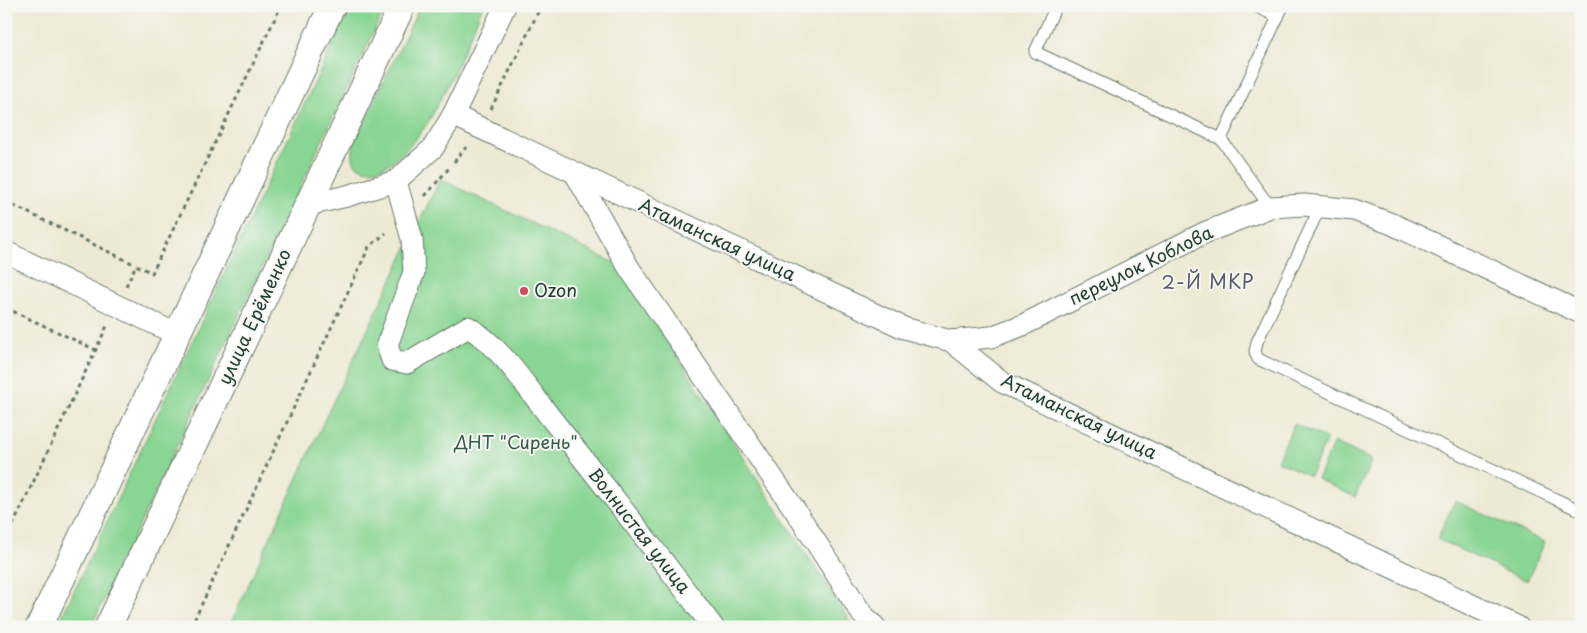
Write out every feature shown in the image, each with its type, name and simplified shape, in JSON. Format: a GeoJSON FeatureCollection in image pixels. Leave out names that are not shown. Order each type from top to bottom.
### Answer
{"type":"FeatureCollection","features":[{"type":"Feature","properties":{"kind":"street"},"geometry":{"type":"LineString","coordinates":[[39,627],[332,6]]}},
{"type":"Feature","properties":{"kind":"street","name":"улица Ерёменко"},"geometry":{"type":"LineString","coordinates":[[108,627],[402,6]]}},
{"type":"Feature","properties":{"kind":"street"},"geometry":{"type":"LineString","coordinates":[[308,205],[347,196],[396,181],[433,148],[453,115],[505,6]]}},
{"type":"Feature","properties":{"kind":"street","name":"Атаманская улица"},"geometry":{"type":"LineString","coordinates":[[453,115],[904,328],[951,341],[1002,382],[1518,627]]}},
{"type":"Feature","properties":{"kind":"street"},"geometry":{"type":"LineString","coordinates":[[575,172],[629,268],[800,516],[862,614],[875,627]]}},
{"type":"Feature","properties":{"kind":"street","name":"Волнистая улица"},"geometry":{"type":"LineString","coordinates":[[396,181],[412,239],[414,272],[387,345],[392,360],[406,363],[468,327],[482,335],[513,369],[713,627]]}},
{"type":"Feature","properties":{"kind":"street","name":"переулок Коблова"},"geometry":{"type":"LineString","coordinates":[[951,341],[991,337],[1023,325],[1204,233],[1270,207],[1304,205],[1354,210],[1392,224],[1581,313]]}},
{"type":"Feature","properties":{"kind":"street"},"geometry":{"type":"LineString","coordinates":[[6,252],[176,334]]}},
{"type":"Feature","properties":{"kind":"lane"},"geometry":{"type":"LineString","coordinates":[[1056,6],[1035,52],[1221,139],[1270,207]]}},
{"type":"Feature","properties":{"kind":"lane"},"geometry":{"type":"LineString","coordinates":[[1221,139],[1280,12],[1255,6]]}},
{"type":"Feature","properties":{"kind":"lane"},"geometry":{"type":"LineString","coordinates":[[1320,207],[1257,342],[1255,352],[1258,359],[1581,511]]}},
{"type":"Feature","properties":{"kind":"path"},"geometry":{"type":"LineString","coordinates":[[6,202],[152,273],[281,6]]}},
{"type":"Feature","properties":{"kind":"path"},"geometry":{"type":"LineString","coordinates":[[191,627],[369,247],[406,218],[482,128],[541,6]]}},
{"type":"Feature","properties":{"kind":"path"},"geometry":{"type":"LineString","coordinates":[[6,540],[136,265]]}},
{"type":"Feature","properties":{"kind":"path"},"geometry":{"type":"LineString","coordinates":[[6,308],[96,350]]}},
{"type":"Feature","properties":{"kind":"green space"},"geometry":{"type":"Polygon","coordinates":[[[351,6],[386,6],[91,627],[57,627],[351,6]]]}},
{"type":"Feature","properties":{"kind":"green space"},"geometry":{"type":"Polygon","coordinates":[[[420,6],[483,6],[459,62],[426,126],[410,146],[390,163],[369,170],[359,167],[353,160],[354,143],[420,6]]]}},
{"type":"Feature","properties":{"kind":"green space","name":"ДНТ \"Сирень\""},"geometry":{"type":"Polygon","coordinates":[[[440,179],[617,264],[854,627],[229,627],[329,410],[440,179]]]}},
{"type":"Feature","properties":{"kind":"green space"},"geometry":{"type":"Polygon","coordinates":[[[1294,424],[1327,439],[1310,476],[1277,461],[1294,424]]]}},
{"type":"Feature","properties":{"kind":"green space"},"geometry":{"type":"Polygon","coordinates":[[[1334,442],[1372,460],[1355,497],[1317,479],[1334,442]]]}},
{"type":"Feature","properties":{"kind":"green space"},"geometry":{"type":"Polygon","coordinates":[[[1455,501],[1545,542],[1527,581],[1437,539],[1455,501]]]}},
{"type":"Feature","properties":{"kind":"place","name":"Ozon"},"geometry":{"type":"Point","coordinates":[524,291]}},
{"type":"Feature","properties":{"kind":"district","name":"2-Й МКР"},"geometry":{"type":"Point","coordinates":[1208,282]}}]}
